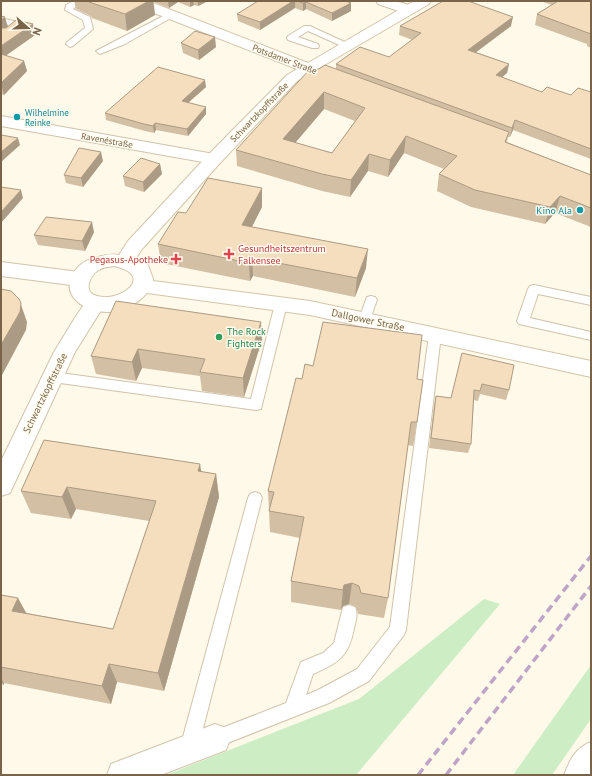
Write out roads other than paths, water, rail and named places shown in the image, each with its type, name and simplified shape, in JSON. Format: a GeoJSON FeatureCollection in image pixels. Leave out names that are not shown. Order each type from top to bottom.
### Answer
{"type":"FeatureCollection","features":[{"type":"Feature","properties":{"kind":"street","name":"Potsdamer Straße"},"geometry":{"type":"LineString","coordinates":[[136,1],[327,75]]}},
{"type":"Feature","properties":{"kind":"street"},"geometry":{"type":"LineString","coordinates":[[383,1],[407,10]]}},
{"type":"Feature","properties":{"kind":"street","name":"Schwartzkopffstraße"},"geometry":{"type":"LineString","coordinates":[[125,260],[135,245],[198,186],[214,159],[292,78],[346,45],[424,1]]}},
{"type":"Feature","properties":{"kind":"street","name":"Ravenéstraße"},"geometry":{"type":"LineString","coordinates":[[1,121],[214,159]]}},
{"type":"Feature","properties":{"kind":"street"},"geometry":{"type":"LineString","coordinates":[[125,260],[139,268],[143,273],[144,279],[143,286],[129,299],[118,304],[95,304],[82,296],[78,291],[77,285],[79,279],[84,272],[97,263],[125,260]]}},
{"type":"Feature","properties":{"kind":"street"},"geometry":{"type":"LineString","coordinates":[[1,269],[79,279]]}},
{"type":"Feature","properties":{"kind":"street","name":"Dallgower Straße"},"geometry":{"type":"LineString","coordinates":[[143,286],[281,304],[365,319],[591,370]]}},
{"type":"Feature","properties":{"kind":"street","name":"Schwartzkopffstraße"},"geometry":{"type":"LineString","coordinates":[[1,486],[53,377],[83,321],[95,304]]}},
{"type":"Feature","properties":{"kind":"street"},"geometry":{"type":"LineString","coordinates":[[122,775],[202,744]]}},
{"type":"Feature","properties":{"kind":"street"},"geometry":{"type":"LineString","coordinates":[[579,775],[591,757]]}},
{"type":"Feature","properties":{"kind":"lane"},"geometry":{"type":"LineString","coordinates":[[70,44],[89,29],[87,19],[69,10],[71,4],[78,1]]}},
{"type":"Feature","properties":{"kind":"lane"},"geometry":{"type":"LineString","coordinates":[[100,51],[122,42],[172,15]]}},
{"type":"Feature","properties":{"kind":"lane"},"geometry":{"type":"LineString","coordinates":[[1,20],[19,25],[5,35]]}},
{"type":"Feature","properties":{"kind":"lane"},"geometry":{"type":"LineString","coordinates":[[314,46],[291,38],[307,28],[346,45]]}},
{"type":"Feature","properties":{"kind":"lane"},"geometry":{"type":"LineString","coordinates":[[591,301],[534,289],[523,321],[591,336]]}},
{"type":"Feature","properties":{"kind":"lane"},"geometry":{"type":"LineString","coordinates":[[365,319],[371,300]]}},
{"type":"Feature","properties":{"kind":"lane"},"geometry":{"type":"LineString","coordinates":[[53,377],[256,405],[281,304]]}},
{"type":"Feature","properties":{"kind":"lane"},"geometry":{"type":"LineString","coordinates":[[202,744],[323,697],[364,675],[398,630],[436,335]]}},
{"type":"Feature","properties":{"kind":"lane"},"geometry":{"type":"LineString","coordinates":[[202,744],[255,498]]}},
{"type":"Feature","properties":{"kind":"lane"},"geometry":{"type":"LineString","coordinates":[[292,710],[307,668],[329,659],[339,651],[344,638],[349,612]]}},
{"type":"Feature","properties":{"kind":"railway"},"geometry":{"type":"LineString","coordinates":[[418,775],[591,556]]}},
{"type":"Feature","properties":{"kind":"railway"},"geometry":{"type":"LineString","coordinates":[[446,775],[591,586]]}},
{"type":"Feature","properties":{"kind":"place","name":"Wilhelmine Reinke"},"geometry":{"type":"Point","coordinates":[17,117]}},
{"type":"Feature","properties":{"kind":"place","name":"Kino Ala"},"geometry":{"type":"Point","coordinates":[580,210]}},
{"type":"Feature","properties":{"kind":"place","name":"Gesundheitszentrum Falkensee"},"geometry":{"type":"Point","coordinates":[229,254]}},
{"type":"Feature","properties":{"kind":"place","name":"Pegasus-Apotheke"},"geometry":{"type":"Point","coordinates":[176,259]}},
{"type":"Feature","properties":{"kind":"place","name":"The Rock Fighters"},"geometry":{"type":"Point","coordinates":[219,337]}}]}
